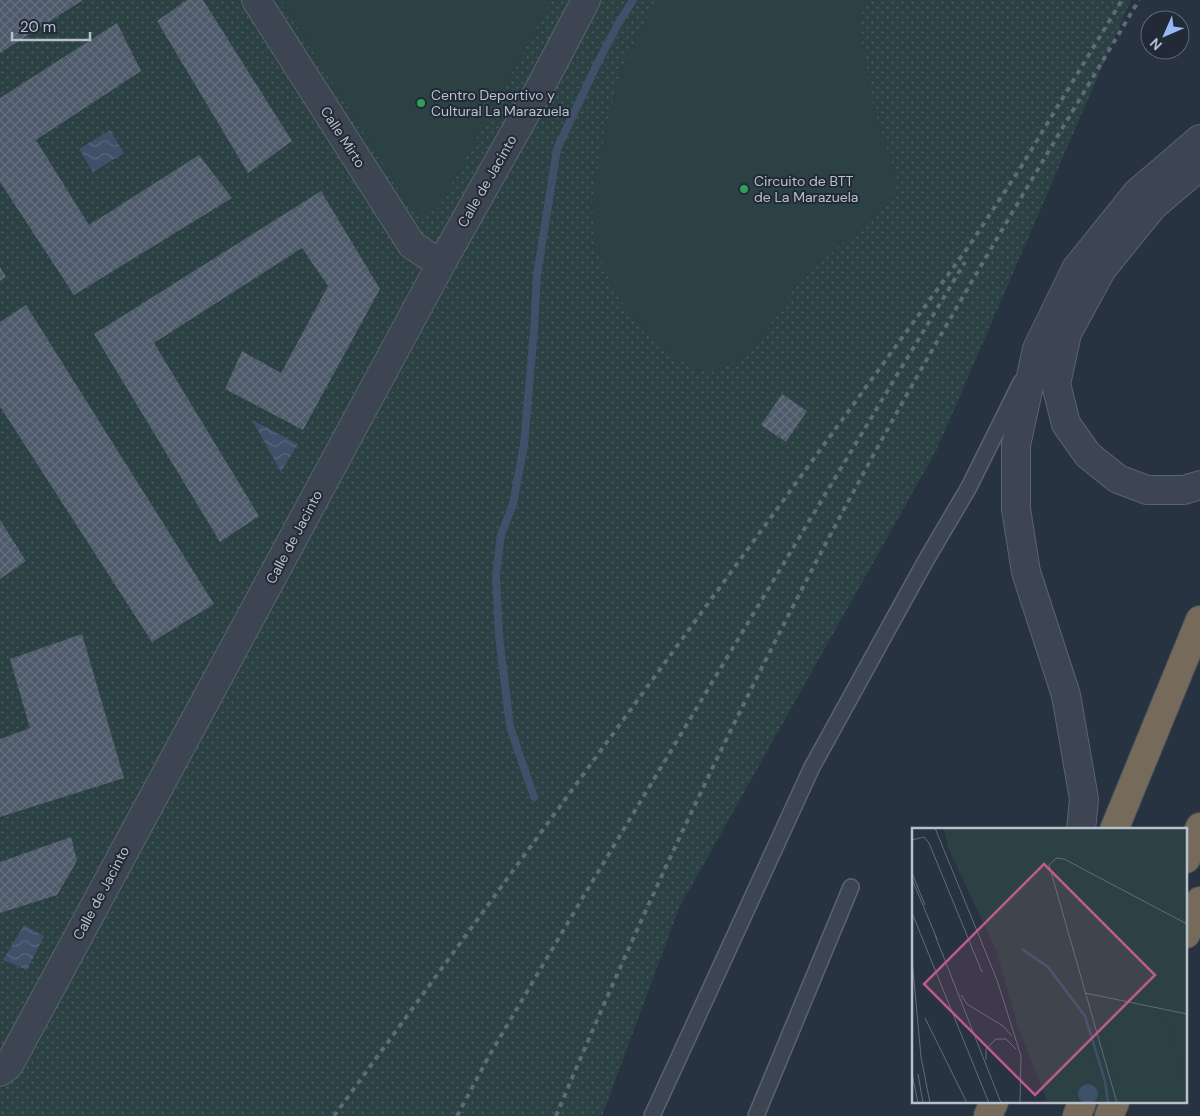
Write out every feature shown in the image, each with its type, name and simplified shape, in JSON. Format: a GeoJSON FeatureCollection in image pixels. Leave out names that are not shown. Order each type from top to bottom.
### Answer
{"type":"FeatureCollection","features":[{"type":"Feature","properties":{"kind":"highway"},"geometry":{"type":"LineString","coordinates":[[1115,828],[1200,620]]}},
{"type":"Feature","properties":{"kind":"highway"},"geometry":{"type":"LineString","coordinates":[[1188,854],[1200,827]]}},
{"type":"Feature","properties":{"kind":"highway"},"geometry":{"type":"LineString","coordinates":[[1188,929],[1200,901]]}},
{"type":"Feature","properties":{"kind":"highway"},"geometry":{"type":"LineString","coordinates":[[988,1116],[993,1104]]}},
{"type":"Feature","properties":{"kind":"highway"},"geometry":{"type":"LineString","coordinates":[[1077,1116],[1081,1104]]}},
{"type":"Feature","properties":{"kind":"highway"},"geometry":{"type":"LineString","coordinates":[[1109,1116],[1114,1104]]}},
{"type":"Feature","properties":{"kind":"street","name":"Calle Mirto"},"geometry":{"type":"LineString","coordinates":[[256,0],[412,245],[441,264]]}},
{"type":"Feature","properties":{"kind":"street","name":"Calle de Jacinto"},"geometry":{"type":"LineString","coordinates":[[0,1072],[9,1065],[441,264],[542,84],[586,0]]}},
{"type":"Feature","properties":{"kind":"street"},"geometry":{"type":"LineString","coordinates":[[1081,828],[1084,799],[1066,695],[1026,572],[1016,509],[1016,445],[1037,350],[1076,268],[1137,193],[1200,139]]}},
{"type":"Feature","properties":{"kind":"street"},"geometry":{"type":"LineString","coordinates":[[1200,166],[1153,206],[1102,269],[1066,333],[1056,384],[1066,424],[1088,456],[1118,479],[1147,490],[1184,490],[1200,485]]}},
{"type":"Feature","properties":{"kind":"street"},"geometry":{"type":"LineString","coordinates":[[976,1116],[980,1104]]}},
{"type":"Feature","properties":{"kind":"lane"},"geometry":{"type":"LineString","coordinates":[[652,1116],[812,767],[920,570],[969,487],[1037,350]]}},
{"type":"Feature","properties":{"kind":"lane"},"geometry":{"type":"LineString","coordinates":[[756,1116],[851,887]]}},
{"type":"Feature","properties":{"kind":"green space"},"geometry":{"type":"Polygon","coordinates":[[[0,0],[1131,0],[937,449],[679,908],[602,1116],[0,1116],[0,0]]]}},
{"type":"Feature","properties":{"kind":"green space","name":"Centro Deportivo y Cultural La Marazuela"},"geometry":{"type":"Polygon","coordinates":[[[281,0],[552,0],[439,207],[417,215],[281,0]]]}},
{"type":"Feature","properties":{"kind":"green space","name":"Circuito de BTT de La Marazuela"},"geometry":{"type":"Polygon","coordinates":[[[656,0],[865,0],[859,26],[873,106],[897,178],[891,199],[796,285],[761,339],[750,352],[720,369],[694,370],[653,340],[617,296],[594,243],[592,202],[605,130],[623,66],[656,0]]]}},
{"type":"Feature","properties":{"kind":"water"},"geometry":{"type":"Polygon","coordinates":[[[110,130],[124,153],[93,172],[79,149],[110,130]]]}},
{"type":"Feature","properties":{"kind":"water"},"geometry":{"type":"Polygon","coordinates":[[[252,420],[298,444],[281,472],[252,420]]]}},
{"type":"Feature","properties":{"kind":"water"},"geometry":{"type":"Polygon","coordinates":[[[24,925],[44,936],[27,970],[3,960],[24,925]]]}},
{"type":"Feature","properties":{"kind":"building"},"geometry":{"type":"Polygon","coordinates":[[[0,0],[83,0],[0,53],[0,0]]]}},
{"type":"Feature","properties":{"kind":"building"},"geometry":{"type":"Polygon","coordinates":[[[187,0],[203,0],[292,141],[248,173],[157,21],[187,0]]]}},
{"type":"Feature","properties":{"kind":"building"},"geometry":{"type":"Polygon","coordinates":[[[117,23],[141,71],[36,140],[89,225],[199,155],[232,198],[74,295],[0,182],[0,98],[117,23]]]}},
{"type":"Feature","properties":{"kind":"building"},"geometry":{"type":"Polygon","coordinates":[[[321,191],[380,289],[303,430],[225,389],[242,351],[281,373],[328,286],[302,248],[154,343],[259,516],[220,542],[94,334],[321,191]]]}},
{"type":"Feature","properties":{"kind":"building"},"geometry":{"type":"Polygon","coordinates":[[[0,267],[6,277],[0,281],[0,267]]]}},
{"type":"Feature","properties":{"kind":"building"},"geometry":{"type":"Polygon","coordinates":[[[26,305],[214,604],[152,642],[0,408],[0,322],[26,305]]]}},
{"type":"Feature","properties":{"kind":"building"},"geometry":{"type":"Polygon","coordinates":[[[782,394],[807,411],[786,442],[761,425],[782,394]]]}},
{"type":"Feature","properties":{"kind":"building"},"geometry":{"type":"Polygon","coordinates":[[[0,520],[26,561],[0,579],[0,520]]]}},
{"type":"Feature","properties":{"kind":"building"},"geometry":{"type":"Polygon","coordinates":[[[82,634],[124,778],[0,817],[0,739],[30,728],[10,659],[82,634]]]}},
{"type":"Feature","properties":{"kind":"building"},"geometry":{"type":"Polygon","coordinates":[[[71,837],[77,861],[57,895],[0,913],[0,862],[71,837]]]}},
{"type":"Feature","properties":{"kind":"waterway"},"geometry":{"type":"LineString","coordinates":[[534,797],[510,727],[499,636],[496,575],[501,535],[513,504],[524,445],[537,275],[557,149],[598,62],[633,0]]}},
{"type":"Feature","properties":{"kind":"railway"},"geometry":{"type":"LineString","coordinates":[[334,1116],[969,246],[1021,167],[1122,0]]}},
{"type":"Feature","properties":{"kind":"railway"},"geometry":{"type":"LineString","coordinates":[[556,1116],[625,956],[698,798],[815,564],[959,303],[1139,0]]}},
{"type":"Feature","properties":{"kind":"railway"},"geometry":{"type":"LineString","coordinates":[[457,1116],[489,1056],[586,892],[965,262]]}},
{"type":"Feature","properties":{"kind":"place","name":"Centro Deportivo y Cultural La Marazuela"},"geometry":{"type":"Point","coordinates":[421,103]}},
{"type":"Feature","properties":{"kind":"place","name":"Circuito de BTT de La Marazuela"},"geometry":{"type":"Point","coordinates":[744,189]}}]}
